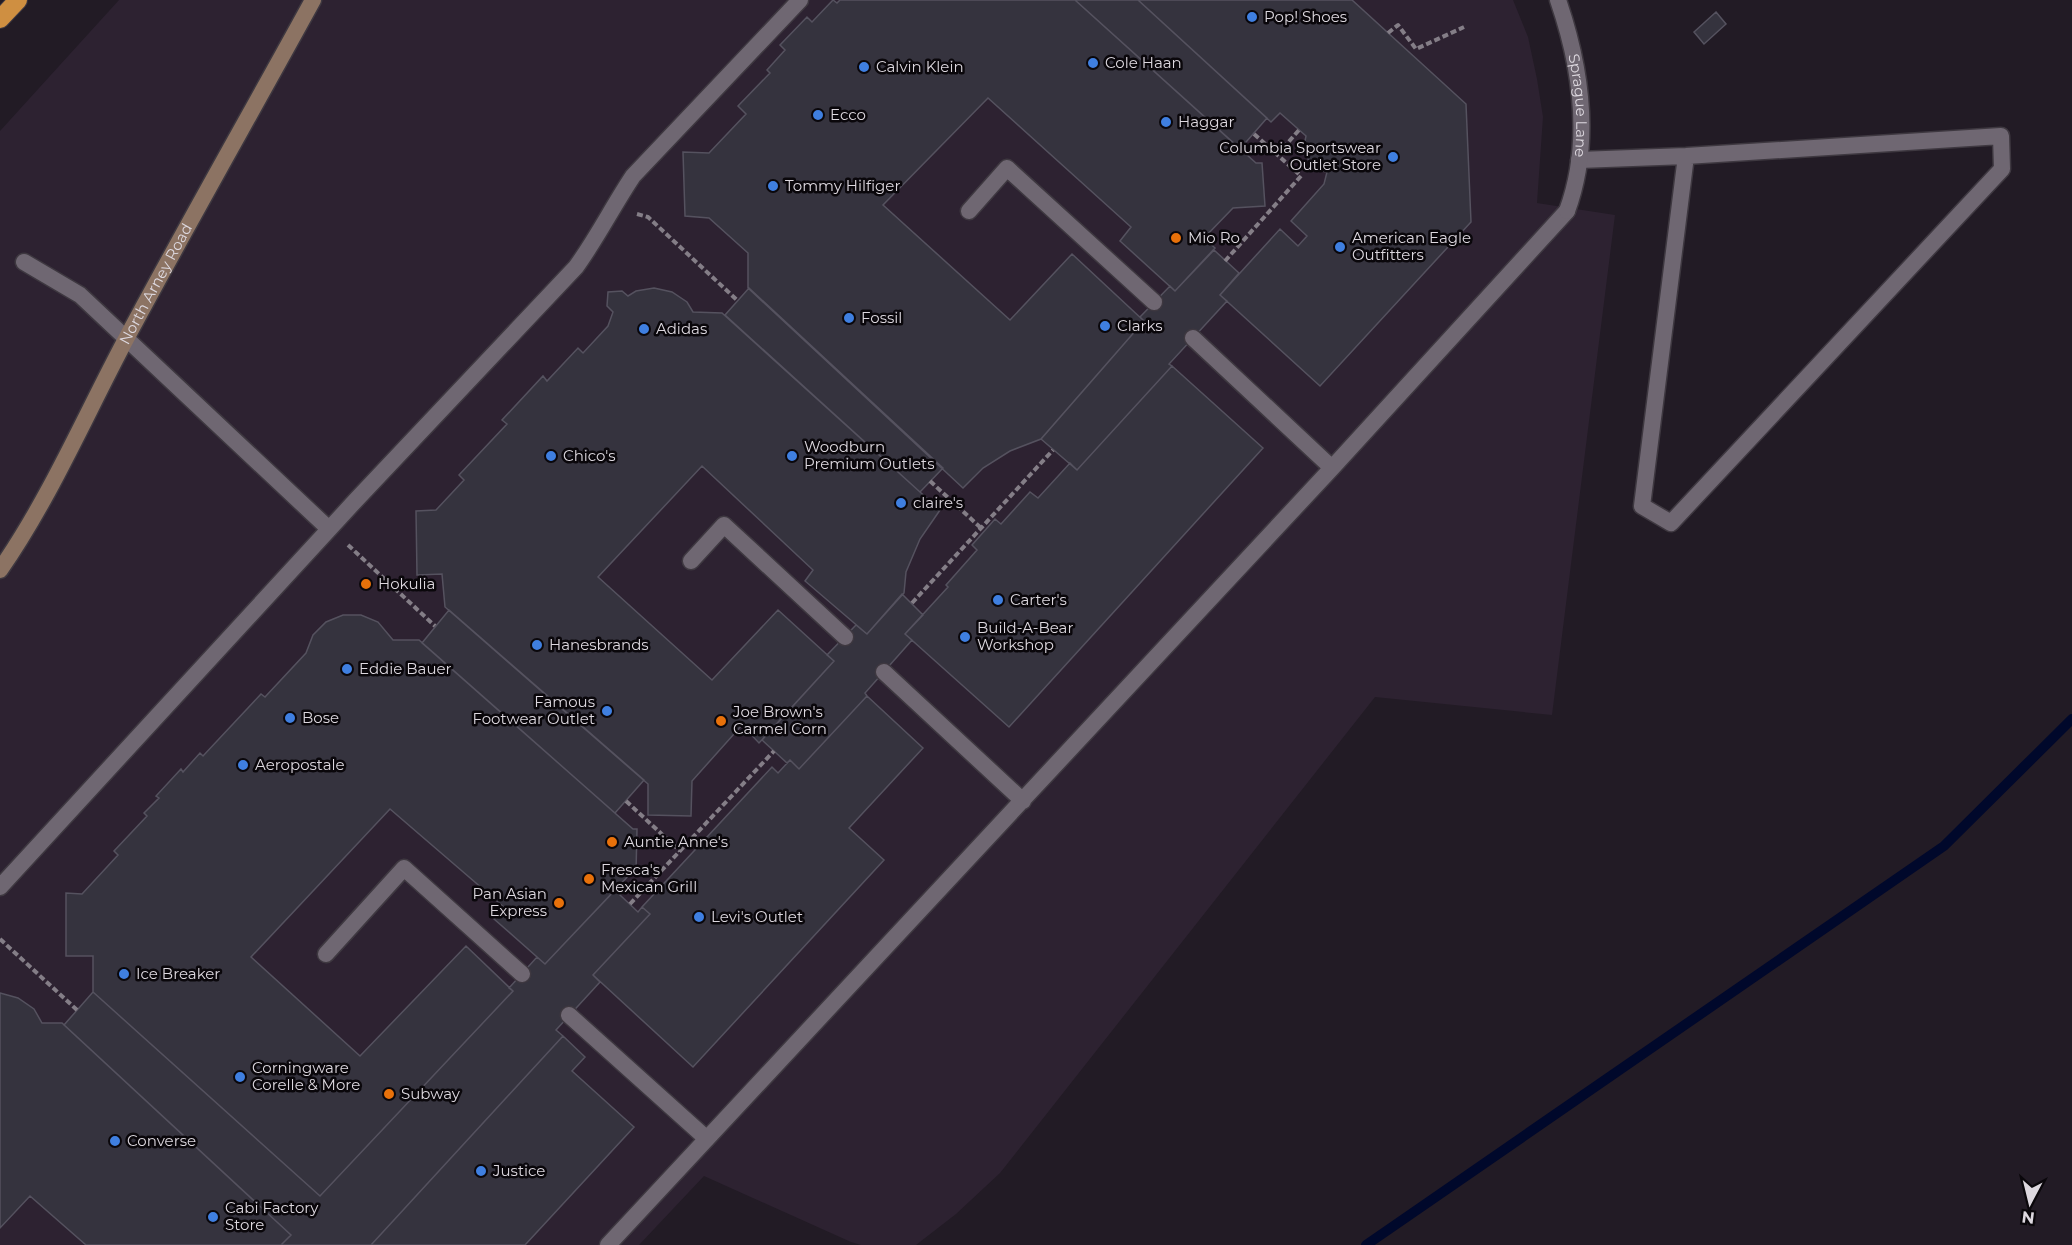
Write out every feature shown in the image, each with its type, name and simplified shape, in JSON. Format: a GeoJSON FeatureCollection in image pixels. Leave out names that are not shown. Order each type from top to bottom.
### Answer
{"type":"FeatureCollection","features":[{"type":"Feature","properties":{"kind":"highway"},"geometry":{"type":"LineString","coordinates":[[0,19],[18,0]]}},
{"type":"Feature","properties":{"kind":"main road","name":"North Arney Road"},"geometry":{"type":"LineString","coordinates":[[0,570],[21,540],[126,339],[313,0]]}},
{"type":"Feature","properties":{"kind":"street"},"geometry":{"type":"LineString","coordinates":[[0,887],[329,529],[576,267],[593,244],[633,176],[800,0]]}},
{"type":"Feature","properties":{"kind":"street","name":"Sprague Lane"},"geometry":{"type":"LineString","coordinates":[[1332,468],[1567,211],[1575,189],[1579,160],[1581,108],[1571,38],[1558,0]]}},
{"type":"Feature","properties":{"kind":"street"},"geometry":{"type":"LineString","coordinates":[[1579,160],[1686,156],[2001,136],[2002,169],[1671,523],[1642,506],[1686,156]]}},
{"type":"Feature","properties":{"kind":"street"},"geometry":{"type":"LineString","coordinates":[[969,211],[1007,168],[1154,302]]}},
{"type":"Feature","properties":{"kind":"street"},"geometry":{"type":"LineString","coordinates":[[24,262],[55,278],[80,295],[329,529]]}},
{"type":"Feature","properties":{"kind":"street"},"geometry":{"type":"LineString","coordinates":[[608,1245],[1332,468],[1193,338]]}},
{"type":"Feature","properties":{"kind":"street"},"geometry":{"type":"LineString","coordinates":[[691,561],[724,525],[845,637]]}},
{"type":"Feature","properties":{"kind":"street"},"geometry":{"type":"LineString","coordinates":[[884,672],[1023,801]]}},
{"type":"Feature","properties":{"kind":"street"},"geometry":{"type":"LineString","coordinates":[[326,954],[404,868],[522,974]]}},
{"type":"Feature","properties":{"kind":"street"},"geometry":{"type":"LineString","coordinates":[[569,1015],[706,1139]]}},
{"type":"Feature","properties":{"kind":"path"},"geometry":{"type":"LineString","coordinates":[[1388,33],[1398,25],[1416,49],[1464,27]]}},
{"type":"Feature","properties":{"kind":"path"},"geometry":{"type":"LineString","coordinates":[[1277,155],[1299,130]]}},
{"type":"Feature","properties":{"kind":"path"},"geometry":{"type":"LineString","coordinates":[[1226,261],[1301,176],[1254,134]]}},
{"type":"Feature","properties":{"kind":"path"},"geometry":{"type":"LineString","coordinates":[[613,207],[648,218],[738,301]]}},
{"type":"Feature","properties":{"kind":"path"},"geometry":{"type":"LineString","coordinates":[[912,603],[1053,450]]}},
{"type":"Feature","properties":{"kind":"path"},"geometry":{"type":"LineString","coordinates":[[930,481],[981,528]]}},
{"type":"Feature","properties":{"kind":"path"},"geometry":{"type":"LineString","coordinates":[[329,529],[435,626]]}},
{"type":"Feature","properties":{"kind":"path"},"geometry":{"type":"LineString","coordinates":[[630,904],[774,751]]}},
{"type":"Feature","properties":{"kind":"path"},"geometry":{"type":"LineString","coordinates":[[626,801],[680,851]]}},
{"type":"Feature","properties":{"kind":"path"},"geometry":{"type":"LineString","coordinates":[[0,939],[77,1010]]}},
{"type":"Feature","properties":{"kind":"shaded area","name":"Woodburn Premium Outlets"},"geometry":{"type":"Polygon","coordinates":[[[119,0],[1513,0],[1528,37],[1543,117],[1537,203],[1615,215],[1552,715],[1375,697],[1000,1173],[956,1214],[916,1245],[861,1245],[851,1242],[704,1176],[639,1245],[0,1245],[0,131],[119,0]]]}},
{"type":"Feature","properties":{"kind":"building"},"geometry":{"type":"Polygon","coordinates":[[[833,0],[837,3],[840,0],[1075,0],[1256,163],[1262,163],[1265,206],[1233,208],[1204,238],[1215,248],[1175,291],[1120,241],[1131,227],[988,98],[883,205],[1010,320],[1072,254],[1144,321],[1041,439],[1010,451],[983,468],[963,488],[748,288],[748,253],[709,218],[685,216],[683,152],[709,153],[746,114],[738,106],[770,73],[767,70],[785,50],[780,45],[807,17],[812,22],[833,0]]]}},
{"type":"Feature","properties":{"kind":"building"},"geometry":{"type":"Polygon","coordinates":[[[1075,0],[1138,0],[1267,118],[1240,149],[1075,0]]]}},
{"type":"Feature","properties":{"kind":"building"},"geometry":{"type":"Polygon","coordinates":[[[1138,0],[1352,0],[1466,104],[1471,222],[1320,386],[1220,295],[1280,229],[1298,246],[1307,236],[1291,221],[1324,184],[1327,172],[1312,165],[1306,156],[1304,146],[1306,136],[1280,113],[1271,122],[1138,0]]]}},
{"type":"Feature","properties":{"kind":"building"},"geometry":{"type":"Polygon","coordinates":[[[1716,12],[1726,24],[1704,44],[1694,32],[1716,12]]]}},
{"type":"Feature","properties":{"kind":"building"},"geometry":{"type":"Polygon","coordinates":[[[1214,250],[1239,273],[1220,295],[1227,301],[1169,364],[1172,366],[1077,470],[1041,439],[1144,321],[1140,317],[1170,286],[1175,291],[1214,250]]]}},
{"type":"Feature","properties":{"kind":"building"},"geometry":{"type":"Polygon","coordinates":[[[654,288],[672,292],[687,302],[693,312],[722,313],[940,510],[920,539],[906,572],[904,593],[867,634],[805,581],[813,570],[702,466],[598,577],[712,680],[778,610],[834,661],[759,743],[742,725],[692,781],[691,816],[648,815],[648,784],[445,607],[442,574],[417,575],[416,511],[436,510],[464,480],[459,475],[507,424],[502,420],[543,376],[547,381],[578,348],[583,353],[608,326],[613,312],[607,306],[608,292],[622,291],[628,296],[636,291],[654,288]]]}},
{"type":"Feature","properties":{"kind":"building"},"geometry":{"type":"Polygon","coordinates":[[[749,288],[943,468],[920,492],[725,315],[749,288]]]}},
{"type":"Feature","properties":{"kind":"building"},"geometry":{"type":"Polygon","coordinates":[[[1172,366],[1263,448],[1009,727],[905,634],[948,587],[946,585],[977,550],[972,545],[995,519],[1001,524],[1030,492],[1038,498],[1070,463],[1077,470],[1172,366]]]}},
{"type":"Feature","properties":{"kind":"building"},"geometry":{"type":"Polygon","coordinates":[[[902,594],[923,615],[905,634],[912,640],[865,693],[867,696],[799,769],[790,760],[787,763],[762,740],[834,661],[827,655],[856,625],[867,634],[902,594]]]}},
{"type":"Feature","properties":{"kind":"building"},"geometry":{"type":"Polygon","coordinates":[[[449,610],[644,780],[615,813],[422,643],[449,610]]]}},
{"type":"Feature","properties":{"kind":"building"},"geometry":{"type":"Polygon","coordinates":[[[343,615],[361,615],[378,622],[393,640],[419,640],[633,829],[637,829],[636,872],[632,872],[545,964],[494,919],[505,908],[390,809],[251,957],[360,1056],[466,946],[513,991],[320,1196],[93,992],[93,956],[66,956],[66,893],[82,894],[118,855],[114,851],[147,816],[144,813],[159,798],[156,796],[181,769],[183,772],[200,753],[203,756],[261,694],[265,697],[306,653],[313,635],[326,622],[343,615]]]}},
{"type":"Feature","properties":{"kind":"building"},"geometry":{"type":"Polygon","coordinates":[[[867,696],[923,748],[849,828],[884,860],[693,1067],[593,975],[650,914],[642,907],[772,767],[778,773],[790,760],[799,769],[867,696]]]}},
{"type":"Feature","properties":{"kind":"building"},"geometry":{"type":"Polygon","coordinates":[[[619,886],[624,891],[620,895],[638,912],[642,907],[650,914],[593,975],[600,982],[556,1030],[563,1036],[371,1245],[281,1245],[291,1235],[64,1025],[93,992],[320,1196],[513,991],[509,988],[537,957],[545,964],[619,886]]]}},
{"type":"Feature","properties":{"kind":"building"},"geometry":{"type":"Polygon","coordinates":[[[0,993],[18,998],[34,1009],[42,1023],[62,1023],[291,1235],[281,1245],[86,1245],[30,1196],[0,1228],[0,993]]]}},
{"type":"Feature","properties":{"kind":"building"},"geometry":{"type":"Polygon","coordinates":[[[563,1036],[585,1057],[572,1071],[634,1127],[525,1245],[371,1245],[563,1036]]]}},
{"type":"Feature","properties":{"kind":"waterway"},"geometry":{"type":"LineString","coordinates":[[1366,1245],[1944,846],[2072,719]]}},
{"type":"Feature","properties":{"kind":"place","name":"Pop! Shoes"},"geometry":{"type":"Point","coordinates":[1252,17]}},
{"type":"Feature","properties":{"kind":"place","name":"Cole Haan"},"geometry":{"type":"Point","coordinates":[1093,63]}},
{"type":"Feature","properties":{"kind":"place","name":"Calvin Klein"},"geometry":{"type":"Point","coordinates":[864,67]}},
{"type":"Feature","properties":{"kind":"place","name":"Ecco"},"geometry":{"type":"Point","coordinates":[818,115]}},
{"type":"Feature","properties":{"kind":"place","name":"Haggar"},"geometry":{"type":"Point","coordinates":[1166,122]}},
{"type":"Feature","properties":{"kind":"place","name":"Columbia Sportswear Outlet Store"},"geometry":{"type":"Point","coordinates":[1393,157]}},
{"type":"Feature","properties":{"kind":"place","name":"Tommy Hilfiger"},"geometry":{"type":"Point","coordinates":[773,186]}},
{"type":"Feature","properties":{"kind":"place","name":"Mio Ro"},"geometry":{"type":"Point","coordinates":[1176,238]}},
{"type":"Feature","properties":{"kind":"place","name":"American Eagle Outfitters"},"geometry":{"type":"Point","coordinates":[1340,247]}},
{"type":"Feature","properties":{"kind":"place","name":"Fossil"},"geometry":{"type":"Point","coordinates":[849,318]}},
{"type":"Feature","properties":{"kind":"place","name":"Clarks"},"geometry":{"type":"Point","coordinates":[1105,326]}},
{"type":"Feature","properties":{"kind":"place","name":"Adidas"},"geometry":{"type":"Point","coordinates":[644,329]}},
{"type":"Feature","properties":{"kind":"place","name":"Chico's"},"geometry":{"type":"Point","coordinates":[551,456]}},
{"type":"Feature","properties":{"kind":"place","name":"Woodburn Premium Outlets"},"geometry":{"type":"Point","coordinates":[792,456]}},
{"type":"Feature","properties":{"kind":"place","name":"claire's"},"geometry":{"type":"Point","coordinates":[901,503]}},
{"type":"Feature","properties":{"kind":"place","name":"Hokulia"},"geometry":{"type":"Point","coordinates":[366,584]}},
{"type":"Feature","properties":{"kind":"place","name":"Carter's"},"geometry":{"type":"Point","coordinates":[998,600]}},
{"type":"Feature","properties":{"kind":"place","name":"Build-A-Bear Workshop"},"geometry":{"type":"Point","coordinates":[965,637]}},
{"type":"Feature","properties":{"kind":"place","name":"Hanesbrands"},"geometry":{"type":"Point","coordinates":[537,645]}},
{"type":"Feature","properties":{"kind":"place","name":"Eddie Bauer"},"geometry":{"type":"Point","coordinates":[347,669]}},
{"type":"Feature","properties":{"kind":"place","name":"Famous Footwear Outlet"},"geometry":{"type":"Point","coordinates":[607,711]}},
{"type":"Feature","properties":{"kind":"place","name":"Bose"},"geometry":{"type":"Point","coordinates":[290,718]}},
{"type":"Feature","properties":{"kind":"place","name":"Joe Brown's Carmel Corn"},"geometry":{"type":"Point","coordinates":[721,721]}},
{"type":"Feature","properties":{"kind":"place","name":"Aeropostale"},"geometry":{"type":"Point","coordinates":[243,765]}},
{"type":"Feature","properties":{"kind":"place","name":"Auntie Anne's"},"geometry":{"type":"Point","coordinates":[612,842]}},
{"type":"Feature","properties":{"kind":"place","name":"Fresca's Mexican Grill"},"geometry":{"type":"Point","coordinates":[589,879]}},
{"type":"Feature","properties":{"kind":"place","name":"Pan Asian Express"},"geometry":{"type":"Point","coordinates":[559,903]}},
{"type":"Feature","properties":{"kind":"place","name":"Levi's Outlet"},"geometry":{"type":"Point","coordinates":[699,917]}},
{"type":"Feature","properties":{"kind":"place","name":"Ice Breaker"},"geometry":{"type":"Point","coordinates":[124,974]}},
{"type":"Feature","properties":{"kind":"place","name":"Corningware Corelle & More"},"geometry":{"type":"Point","coordinates":[240,1077]}},
{"type":"Feature","properties":{"kind":"place","name":"Subway"},"geometry":{"type":"Point","coordinates":[389,1094]}},
{"type":"Feature","properties":{"kind":"place","name":"Converse"},"geometry":{"type":"Point","coordinates":[115,1141]}},
{"type":"Feature","properties":{"kind":"place","name":"Justice"},"geometry":{"type":"Point","coordinates":[481,1171]}},
{"type":"Feature","properties":{"kind":"place","name":"Cabi Factory Store"},"geometry":{"type":"Point","coordinates":[213,1217]}}]}
